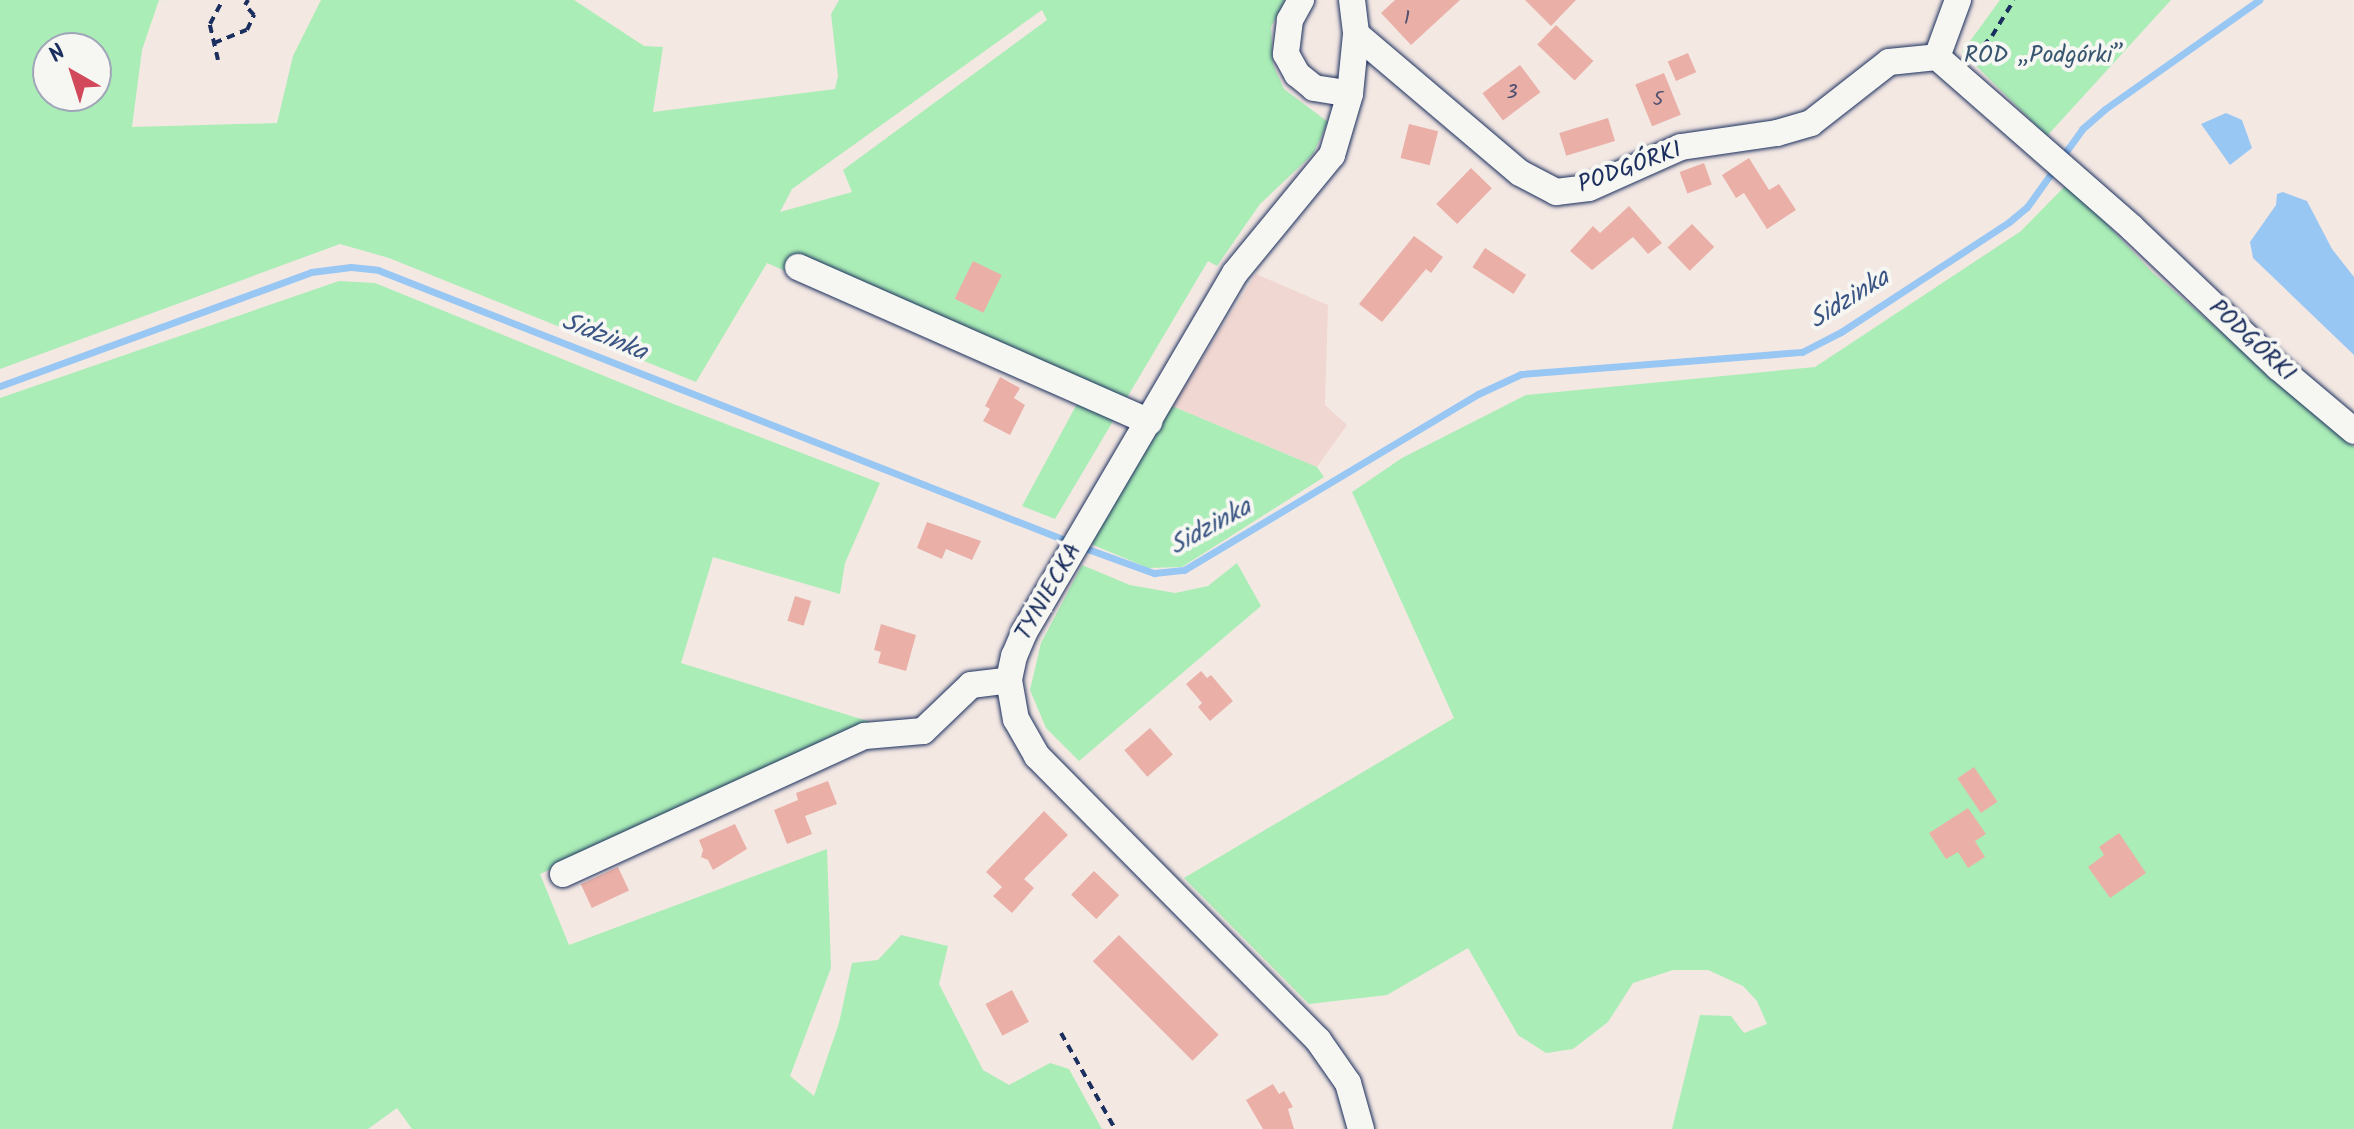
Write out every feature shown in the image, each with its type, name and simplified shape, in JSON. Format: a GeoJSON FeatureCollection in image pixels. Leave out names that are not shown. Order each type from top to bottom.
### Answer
{"type":"FeatureCollection","features":[{"type":"Feature","properties":{"kind":"street"},"geometry":{"type":"LineString","coordinates":[[1301,0],[1290,20],[1286,54],[1297,74],[1314,88],[1350,94]]}},
{"type":"Feature","properties":{"kind":"street","name":"TYNIECKA"},"geometry":{"type":"LineString","coordinates":[[1352,0],[1356,34],[1350,94],[1332,155],[1235,273],[1024,633],[1014,656],[1009,680],[1016,719],[1037,756],[1318,1040],[1348,1083],[1361,1129]]}},
{"type":"Feature","properties":{"kind":"street"},"geometry":{"type":"LineString","coordinates":[[1937,57],[1958,0]]}},
{"type":"Feature","properties":{"kind":"street","name":"PODGÓRKI"},"geometry":{"type":"LineString","coordinates":[[1356,34],[1520,173],[1556,192],[1589,188],[1681,147],[1777,133],[1811,123],[1889,62],[1937,57],[2076,179],[2278,367],[2354,431]]}},
{"type":"Feature","properties":{"kind":"street"},"geometry":{"type":"LineString","coordinates":[[798,267],[1149,422]]}},
{"type":"Feature","properties":{"kind":"street"},"geometry":{"type":"LineString","coordinates":[[563,874],[865,736],[923,731],[971,685],[1009,680]]}},
{"type":"Feature","properties":{"kind":"path"},"geometry":{"type":"LineString","coordinates":[[218,60],[210,20],[223,0]]}},
{"type":"Feature","properties":{"kind":"path"},"geometry":{"type":"LineString","coordinates":[[214,43],[247,30],[254,15],[245,5],[248,0]]}},
{"type":"Feature","properties":{"kind":"path"},"geometry":{"type":"LineString","coordinates":[[1969,60],[1992,36],[2014,0]]}},
{"type":"Feature","properties":{"kind":"path"},"geometry":{"type":"LineString","coordinates":[[1061,1033],[1115,1129]]}},
{"type":"Feature","properties":{"kind":"shaded area"},"geometry":{"type":"Polygon","coordinates":[[[1256,274],[1328,305],[1325,405],[1347,425],[1317,467],[1172,406],[1256,274]]]}},
{"type":"Feature","properties":{"kind":"green space"},"geometry":{"type":"Polygon","coordinates":[[[0,0],[159,0],[142,50],[132,127],[277,123],[293,56],[321,0],[574,0],[644,46],[663,47],[653,112],[835,89],[838,76],[831,14],[839,0],[1285,0],[1271,27],[1273,64],[1284,89],[1328,122],[1313,154],[1260,204],[1217,266],[1208,261],[1055,519],[1022,506],[1079,400],[767,263],[696,382],[389,258],[340,244],[0,369],[0,0]],[[1042,10],[792,189],[780,212],[852,192],[843,170],[1047,20],[1042,10]]]}},
{"type":"Feature","properties":{"kind":"green space","name":"ROD „Podgórki”"},"geometry":{"type":"Polygon","coordinates":[[[2000,0],[2171,0],[2047,136],[1962,52],[2000,0]]]}},
{"type":"Feature","properties":{"kind":"green space"},"geometry":{"type":"Polygon","coordinates":[[[2068,183],[2152,272],[2354,447],[2354,1129],[1672,1129],[1700,1015],[1731,1016],[1744,1033],[1767,1024],[1757,1001],[1743,986],[1708,970],[1673,970],[1633,983],[1608,1022],[1573,1049],[1546,1053],[1518,1035],[1468,948],[1387,995],[1309,1004],[1184,878],[1454,718],[1352,492],[1402,458],[1526,395],[1815,367],[2021,231],[2068,183]]]}},
{"type":"Feature","properties":{"kind":"green space"},"geometry":{"type":"Polygon","coordinates":[[[339,281],[375,283],[671,403],[880,483],[845,563],[840,594],[713,557],[681,663],[877,724],[540,874],[569,945],[827,849],[831,968],[790,1076],[814,1096],[839,1023],[852,963],[878,960],[901,935],[948,946],[939,984],[983,1070],[1009,1085],[1050,1063],[1069,1069],[1102,1129],[412,1129],[397,1108],[368,1129],[0,1129],[0,398],[339,281]]]}},
{"type":"Feature","properties":{"kind":"green space"},"geometry":{"type":"Polygon","coordinates":[[[1172,406],[1317,467],[1324,477],[1182,567],[1148,568],[1091,544],[1172,406]]]}},
{"type":"Feature","properties":{"kind":"green space"},"geometry":{"type":"Polygon","coordinates":[[[1237,563],[1261,606],[1079,761],[1046,728],[1030,690],[1041,643],[1082,565],[1130,585],[1175,593],[1208,586],[1237,563]]]}},
{"type":"Feature","properties":{"kind":"water"},"geometry":{"type":"Polygon","coordinates":[[[2226,113],[2242,120],[2252,148],[2230,165],[2201,124],[2226,113]]]}},
{"type":"Feature","properties":{"kind":"water"},"geometry":{"type":"Polygon","coordinates":[[[2283,192],[2307,201],[2332,249],[2354,277],[2354,355],[2253,258],[2250,242],[2276,205],[2277,194],[2283,192]]]}},
{"type":"Feature","properties":{"kind":"building"},"geometry":{"type":"Polygon","coordinates":[[[1395,0],[1460,0],[1411,45],[1381,13],[1395,0]]]}},
{"type":"Feature","properties":{"kind":"building"},"geometry":{"type":"Polygon","coordinates":[[[1525,0],[1576,0],[1551,26],[1525,0]]]}},
{"type":"Feature","properties":{"kind":"building"},"geometry":{"type":"Polygon","coordinates":[[[1556,25],[1593,61],[1575,81],[1537,44],[1556,25]]]}},
{"type":"Feature","properties":{"kind":"building"},"geometry":{"type":"Polygon","coordinates":[[[1688,53],[1696,72],[1676,81],[1668,62],[1688,53]]]}},
{"type":"Feature","properties":{"kind":"building"},"geometry":{"type":"Polygon","coordinates":[[[1520,65],[1540,92],[1503,120],[1482,93],[1520,65]]]}},
{"type":"Feature","properties":{"kind":"building"},"geometry":{"type":"Polygon","coordinates":[[[1664,73],[1681,115],[1652,126],[1635,85],[1664,73]]]}},
{"type":"Feature","properties":{"kind":"building"},"geometry":{"type":"Polygon","coordinates":[[[1608,118],[1615,141],[1566,156],[1559,133],[1608,118]]]}},
{"type":"Feature","properties":{"kind":"building"},"geometry":{"type":"Polygon","coordinates":[[[1409,124],[1438,131],[1430,165],[1401,158],[1409,124]]]}},
{"type":"Feature","properties":{"kind":"building"},"geometry":{"type":"Polygon","coordinates":[[[1749,158],[1769,190],[1779,184],[1796,210],[1767,229],[1744,193],[1736,198],[1722,175],[1749,158]]]}},
{"type":"Feature","properties":{"kind":"building"},"geometry":{"type":"Polygon","coordinates":[[[1704,163],[1712,185],[1687,194],[1680,172],[1704,163]]]}},
{"type":"Feature","properties":{"kind":"building"},"geometry":{"type":"Polygon","coordinates":[[[1471,168],[1492,188],[1457,224],[1436,204],[1471,168]]]}},
{"type":"Feature","properties":{"kind":"building"},"geometry":{"type":"Polygon","coordinates":[[[1629,206],[1662,243],[1648,254],[1633,237],[1592,270],[1570,251],[1593,226],[1600,233],[1629,206]]]}},
{"type":"Feature","properties":{"kind":"building"},"geometry":{"type":"Polygon","coordinates":[[[1692,224],[1714,247],[1690,271],[1668,248],[1692,224]]]}},
{"type":"Feature","properties":{"kind":"building"},"geometry":{"type":"Polygon","coordinates":[[[1414,236],[1443,257],[1431,273],[1426,269],[1382,322],[1359,304],[1414,236]]]}},
{"type":"Feature","properties":{"kind":"building"},"geometry":{"type":"Polygon","coordinates":[[[1485,248],[1526,275],[1514,294],[1472,267],[1485,248]]]}},
{"type":"Feature","properties":{"kind":"building"},"geometry":{"type":"Polygon","coordinates":[[[973,261],[1002,275],[983,313],[955,299],[973,261]]]}},
{"type":"Feature","properties":{"kind":"building"},"geometry":{"type":"Polygon","coordinates":[[[1000,377],[1020,388],[1014,398],[1025,405],[1010,435],[983,421],[990,409],[985,406],[1000,377]]]}},
{"type":"Feature","properties":{"kind":"building"},"geometry":{"type":"Polygon","coordinates":[[[927,522],[981,541],[972,560],[946,549],[942,559],[917,548],[927,522]]]}},
{"type":"Feature","properties":{"kind":"building"},"geometry":{"type":"Polygon","coordinates":[[[795,596],[811,601],[804,626],[787,621],[795,596]]]}},
{"type":"Feature","properties":{"kind":"building"},"geometry":{"type":"Polygon","coordinates":[[[881,624],[916,635],[906,671],[878,663],[881,652],[874,650],[881,624]]]}},
{"type":"Feature","properties":{"kind":"building"},"geometry":{"type":"Polygon","coordinates":[[[1201,671],[1207,678],[1211,675],[1233,701],[1210,721],[1198,707],[1202,703],[1186,684],[1201,671]]]}},
{"type":"Feature","properties":{"kind":"building"},"geometry":{"type":"Polygon","coordinates":[[[1150,728],[1173,754],[1147,777],[1124,750],[1150,728]]]}},
{"type":"Feature","properties":{"kind":"building"},"geometry":{"type":"Polygon","coordinates":[[[1974,767],[1997,802],[1981,813],[1957,778],[1974,767]]]}},
{"type":"Feature","properties":{"kind":"building"},"geometry":{"type":"Polygon","coordinates":[[[828,781],[837,804],[805,816],[812,834],[787,844],[774,810],[798,800],[796,793],[828,781]]]}},
{"type":"Feature","properties":{"kind":"building"},"geometry":{"type":"Polygon","coordinates":[[[1968,808],[1986,834],[1975,841],[1985,857],[1968,868],[1958,852],[1946,859],[1929,833],[1968,808]]]}},
{"type":"Feature","properties":{"kind":"building"},"geometry":{"type":"Polygon","coordinates":[[[1044,811],[1068,835],[1024,879],[1034,888],[1012,913],[993,896],[1002,887],[986,872],[1044,811]]]}},
{"type":"Feature","properties":{"kind":"building"},"geometry":{"type":"Polygon","coordinates":[[[735,824],[747,849],[713,870],[708,860],[701,857],[703,850],[699,840],[735,824]]]}},
{"type":"Feature","properties":{"kind":"building"},"geometry":{"type":"Polygon","coordinates":[[[2119,833],[2146,873],[2110,898],[2088,867],[2104,855],[2099,847],[2119,833]]]}},
{"type":"Feature","properties":{"kind":"building"},"geometry":{"type":"Polygon","coordinates":[[[618,867],[629,891],[592,908],[581,884],[618,867]]]}},
{"type":"Feature","properties":{"kind":"building"},"geometry":{"type":"Polygon","coordinates":[[[1094,871],[1119,895],[1096,919],[1071,895],[1094,871]]]}},
{"type":"Feature","properties":{"kind":"building"},"geometry":{"type":"Polygon","coordinates":[[[1119,935],[1219,1035],[1193,1061],[1093,961],[1119,935]]]}},
{"type":"Feature","properties":{"kind":"building"},"geometry":{"type":"Polygon","coordinates":[[[1012,990],[1029,1022],[1002,1036],[986,1004],[1012,990]]]}},
{"type":"Feature","properties":{"kind":"building"},"geometry":{"type":"Polygon","coordinates":[[[1273,1084],[1279,1094],[1284,1091],[1293,1107],[1288,1109],[1294,1129],[1263,1129],[1246,1100],[1273,1084]]]}},
{"type":"Feature","properties":{"kind":"waterway","name":"Sidzinka"},"geometry":{"type":"LineString","coordinates":[[2062,157],[2082,129],[2105,109],[2259,0]]}},
{"type":"Feature","properties":{"kind":"waterway","name":"Sidzinka"},"geometry":{"type":"LineString","coordinates":[[1082,547],[1154,573],[1184,570],[1478,394],[1521,374],[1802,352],[1841,332],[2009,222],[2027,207],[2055,168]]}},
{"type":"Feature","properties":{"kind":"waterway","name":"Sidzinka"},"geometry":{"type":"LineString","coordinates":[[0,386],[311,272],[351,267],[378,270],[1070,542]]}}]}
